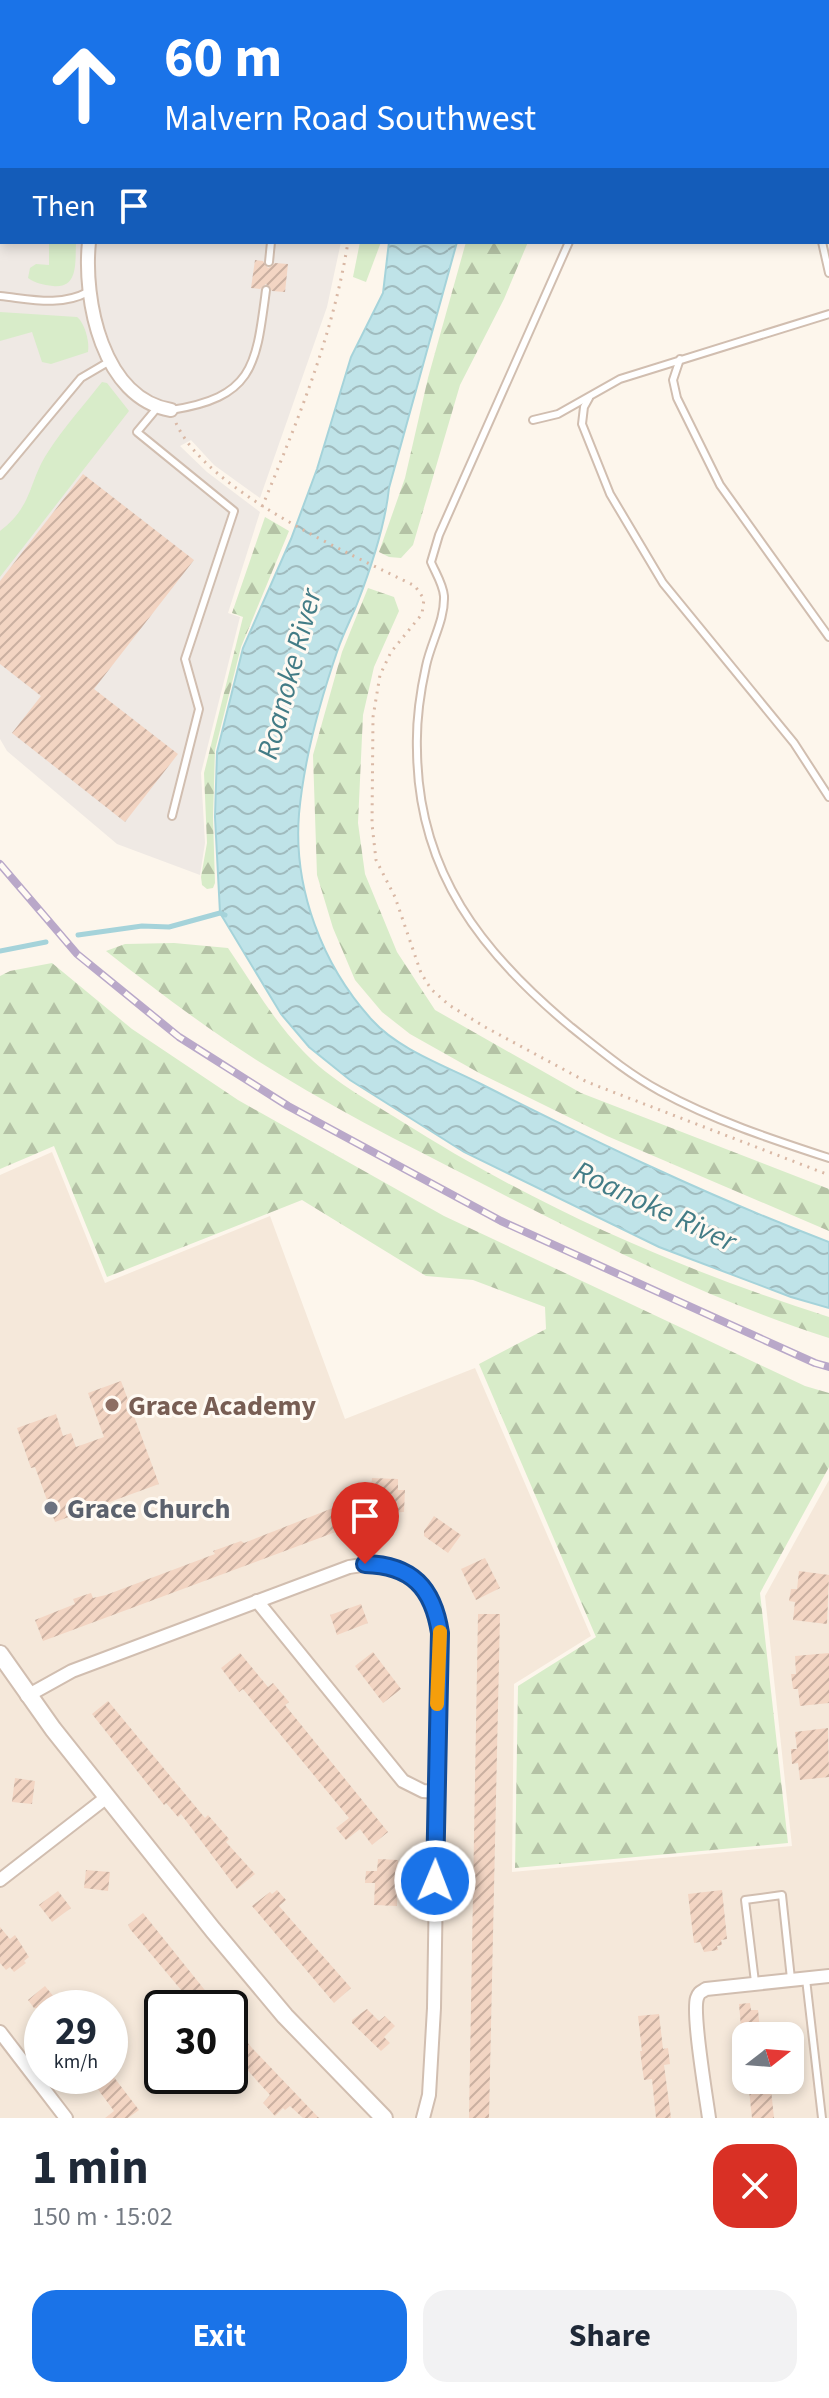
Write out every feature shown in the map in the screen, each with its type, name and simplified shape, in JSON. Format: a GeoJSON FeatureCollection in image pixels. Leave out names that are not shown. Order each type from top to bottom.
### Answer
{"type":"FeatureCollection","features":[{"type":"Feature","properties":{"kind":"street"},"geometry":{"type":"LineString","coordinates":[[89,244],[88,292],[101,341],[110,361],[123,381],[140,398],[164,409]]}},
{"type":"Feature","properties":{"kind":"street"},"geometry":{"type":"LineString","coordinates":[[27,1696],[72,1671],[349,1567],[382,1564],[410,1575],[431,1601],[440,1633],[434,2008],[429,2095],[423,2118]]}},
{"type":"Feature","properties":{"kind":"street"},"geometry":{"type":"LineString","coordinates":[[257,1601],[403,1781],[423,1791],[436,1792]]}},
{"type":"Feature","properties":{"kind":"street"},"geometry":{"type":"LineString","coordinates":[[0,1654],[27,1696],[285,2016],[384,2118]]}},
{"type":"Feature","properties":{"kind":"street"},"geometry":{"type":"LineString","coordinates":[[0,1880],[107,1797]]}},
{"type":"Feature","properties":{"kind":"street"},"geometry":{"type":"LineString","coordinates":[[709,2118],[696,2000],[706,1989],[829,1976]]}},
{"type":"Feature","properties":{"kind":"street"},"geometry":{"type":"LineString","coordinates":[[0,2032],[61,2116]]}},
{"type":"Feature","properties":{"kind":"lane"},"geometry":{"type":"LineString","coordinates":[[269,262],[271,244]]}},
{"type":"Feature","properties":{"kind":"lane"},"geometry":{"type":"LineString","coordinates":[[568,244],[439,535],[431,562],[444,591],[443,614],[426,667],[418,717],[417,763],[425,819],[447,882],[475,930],[494,954],[558,1016],[627,1071],[662,1092],[746,1130],[829,1158]]}},
{"type":"Feature","properties":{"kind":"lane"},"geometry":{"type":"LineString","coordinates":[[822,244],[829,273]]}},
{"type":"Feature","properties":{"kind":"lane"},"geometry":{"type":"LineString","coordinates":[[172,816],[199,709],[185,659],[234,511],[137,432],[164,409],[202,405],[227,395],[244,379],[256,350],[266,290]]}},
{"type":"Feature","properties":{"kind":"lane"},"geometry":{"type":"LineString","coordinates":[[0,296],[60,302],[88,292]]}},
{"type":"Feature","properties":{"kind":"lane"},"geometry":{"type":"LineString","coordinates":[[533,420],[558,414],[620,379],[829,314]]}},
{"type":"Feature","properties":{"kind":"lane"},"geometry":{"type":"LineString","coordinates":[[680,359],[673,380],[677,398],[720,485],[829,637]]}},
{"type":"Feature","properties":{"kind":"lane"},"geometry":{"type":"LineString","coordinates":[[0,475],[81,378],[110,361]]}},
{"type":"Feature","properties":{"kind":"lane"},"geometry":{"type":"LineString","coordinates":[[589,398],[584,407],[582,424],[610,494],[663,583],[794,743],[829,797]]}},
{"type":"Feature","properties":{"kind":"lane"},"geometry":{"type":"LineString","coordinates":[[755,1982],[745,1900],[782,1895],[791,1979]]}},
{"type":"Feature","properties":{"kind":"lane"},"geometry":{"type":"LineString","coordinates":[[806,1979],[822,2118]]}},
{"type":"Feature","properties":{"kind":"path"},"geometry":{"type":"LineString","coordinates":[[262,507],[304,405],[336,308],[348,244]]}},
{"type":"Feature","properties":{"kind":"path"},"geometry":{"type":"LineString","coordinates":[[164,409],[198,458],[262,507],[419,590],[424,605],[417,622],[391,652],[380,675],[373,717],[372,824],[376,860],[395,897],[421,973],[431,989],[449,1005],[485,1027],[587,1082],[829,1175]]}},
{"type":"Feature","properties":{"kind":"shaded area"},"geometry":{"type":"Polygon","coordinates":[[[0,244],[341,244],[327,307],[260,498],[214,465],[191,440],[180,446],[207,472],[260,512],[228,613],[240,617],[201,773],[205,843],[200,875],[117,844],[7,751],[0,739],[0,244]]]}},
{"type":"Feature","properties":{"kind":"shaded area"},"geometry":{"type":"Polygon","coordinates":[[[52,1152],[105,1283],[270,1216],[345,1419],[475,1368],[591,1636],[514,1684],[512,1872],[792,1846],[765,1596],[829,1480],[829,2118],[0,2118],[0,1175],[52,1152]]]}},
{"type":"Feature","properties":{"kind":"green space"},"geometry":{"type":"Polygon","coordinates":[[[49,244],[76,244],[74,272],[67,283],[53,286],[28,278],[30,268],[36,264],[49,265],[49,244]]]}},
{"type":"Feature","properties":{"kind":"green space"},"geometry":{"type":"Polygon","coordinates":[[[360,244],[380,244],[366,282],[353,277],[360,244]]]}},
{"type":"Feature","properties":{"kind":"green space"},"geometry":{"type":"Polygon","coordinates":[[[465,244],[527,244],[504,299],[460,385],[413,545],[401,558],[389,557],[379,552],[405,478],[428,378],[465,244]]]}},
{"type":"Feature","properties":{"kind":"green space"},"geometry":{"type":"Polygon","coordinates":[[[0,312],[77,317],[86,333],[88,352],[51,364],[42,362],[32,332],[0,341],[0,312]]]}},
{"type":"Feature","properties":{"kind":"green space"},"geometry":{"type":"Polygon","coordinates":[[[102,382],[107,383],[129,411],[0,577],[0,531],[19,512],[54,443],[102,382]]]}},
{"type":"Feature","properties":{"kind":"green space"},"geometry":{"type":"Polygon","coordinates":[[[265,517],[289,531],[241,647],[215,750],[215,883],[213,888],[207,889],[202,885],[201,877],[207,843],[204,773],[243,617],[232,613],[265,517]]]}},
{"type":"Feature","properties":{"kind":"green space"},"geometry":{"type":"Polygon","coordinates":[[[368,588],[394,597],[399,611],[374,667],[363,715],[358,823],[365,874],[397,952],[435,1010],[581,1093],[829,1189],[829,1231],[607,1136],[481,1074],[410,1034],[382,1012],[355,980],[333,928],[317,875],[313,755],[342,652],[368,588]]]}},
{"type":"Feature","properties":{"kind":"green space"},"geometry":{"type":"Polygon","coordinates":[[[174,943],[228,948],[282,1027],[314,1061],[350,1089],[451,1152],[609,1233],[773,1299],[829,1317],[829,1338],[747,1309],[626,1256],[363,1122],[234,1045],[106,951],[125,944],[174,943]]]}},
{"type":"Feature","properties":{"kind":"green space"},"geometry":{"type":"Polygon","coordinates":[[[52,963],[132,1029],[238,1100],[444,1216],[805,1386],[829,1393],[829,1467],[760,1593],[788,1843],[515,1868],[518,1686],[596,1637],[479,1364],[546,1329],[545,1307],[473,1280],[426,1276],[302,1200],[107,1277],[54,1146],[0,1169],[0,976],[10,971],[52,963]]]}},
{"type":"Feature","properties":{"kind":"water","name":"Roanoke River"},"geometry":{"type":"Polygon","coordinates":[[[389,244],[456,244],[389,488],[377,547],[331,669],[301,793],[298,842],[301,870],[314,924],[325,950],[354,998],[372,1020],[409,1049],[653,1168],[829,1242],[829,1308],[791,1297],[659,1247],[464,1152],[350,1080],[309,1047],[281,1014],[220,913],[215,817],[217,752],[243,648],[291,539],[317,469],[351,357],[383,293],[389,244]]]}},
{"type":"Feature","properties":{"kind":"building"},"geometry":{"type":"Polygon","coordinates":[[[255,260],[263,261],[268,268],[275,263],[288,264],[285,292],[272,291],[266,284],[260,289],[251,288],[255,260]]]}},
{"type":"Feature","properties":{"kind":"building"},"geometry":{"type":"Polygon","coordinates":[[[83,474],[194,560],[94,689],[178,754],[125,822],[12,733],[41,696],[0,664],[0,581],[83,474]]]}},
{"type":"Feature","properties":{"kind":"building"},"geometry":{"type":"Polygon","coordinates":[[[121,1381],[159,1484],[55,1522],[17,1428],[56,1414],[63,1436],[71,1433],[76,1447],[104,1437],[88,1393],[121,1381]]]}},
{"type":"Feature","properties":{"kind":"building"},"geometry":{"type":"Polygon","coordinates":[[[372,1478],[398,1479],[398,1490],[405,1490],[404,1512],[368,1514],[372,1478]]]}},
{"type":"Feature","properties":{"kind":"building"},"geometry":{"type":"Polygon","coordinates":[[[343,1504],[349,1527],[43,1641],[35,1620],[75,1604],[73,1599],[91,1593],[93,1598],[106,1595],[215,1554],[213,1551],[241,1541],[244,1543],[343,1504]]]}},
{"type":"Feature","properties":{"kind":"building"},"geometry":{"type":"Polygon","coordinates":[[[434,1516],[461,1535],[448,1553],[424,1536],[434,1516]]]}},
{"type":"Feature","properties":{"kind":"building"},"geometry":{"type":"Polygon","coordinates":[[[485,1558],[500,1588],[476,1600],[461,1569],[485,1558]]]}},
{"type":"Feature","properties":{"kind":"building"},"geometry":{"type":"Polygon","coordinates":[[[799,1571],[829,1575],[827,1624],[793,1620],[795,1602],[789,1601],[791,1589],[797,1589],[799,1571]]]}},
{"type":"Feature","properties":{"kind":"building"},"geometry":{"type":"Polygon","coordinates":[[[361,1604],[368,1623],[337,1635],[330,1615],[361,1604]]]}},
{"type":"Feature","properties":{"kind":"building"},"geometry":{"type":"Polygon","coordinates":[[[478,1614],[500,1614],[489,2118],[469,2118],[478,1614]]]}},
{"type":"Feature","properties":{"kind":"building"},"geometry":{"type":"Polygon","coordinates":[[[373,1652],[401,1689],[383,1703],[355,1666],[373,1652]]]}},
{"type":"Feature","properties":{"kind":"building"},"geometry":{"type":"Polygon","coordinates":[[[240,1653],[268,1687],[273,1683],[289,1702],[285,1705],[388,1832],[372,1845],[360,1829],[346,1840],[336,1828],[349,1818],[243,1689],[239,1692],[221,1668],[240,1653]]]}},
{"type":"Feature","properties":{"kind":"building"},"geometry":{"type":"Polygon","coordinates":[[[829,1653],[829,1703],[800,1706],[798,1689],[793,1689],[791,1674],[796,1674],[795,1656],[829,1653]]]}},
{"type":"Feature","properties":{"kind":"building"},"geometry":{"type":"Polygon","coordinates":[[[108,1701],[205,1818],[208,1815],[229,1839],[226,1842],[255,1874],[237,1889],[181,1814],[178,1817],[166,1803],[164,1805],[92,1714],[108,1701]]]}},
{"type":"Feature","properties":{"kind":"building"},"geometry":{"type":"Polygon","coordinates":[[[828,1728],[829,1777],[800,1780],[798,1763],[792,1764],[791,1749],[797,1749],[795,1732],[828,1728]]]}},
{"type":"Feature","properties":{"kind":"building"},"geometry":{"type":"Polygon","coordinates":[[[15,1778],[35,1781],[32,1804],[12,1802],[15,1778]]]}},
{"type":"Feature","properties":{"kind":"building"},"geometry":{"type":"Polygon","coordinates":[[[378,1859],[398,1860],[397,1906],[374,1905],[375,1883],[365,1883],[366,1871],[377,1871],[378,1859]]]}},
{"type":"Feature","properties":{"kind":"building"},"geometry":{"type":"Polygon","coordinates":[[[86,1870],[110,1872],[108,1891],[84,1888],[86,1870]]]}},
{"type":"Feature","properties":{"kind":"building"},"geometry":{"type":"Polygon","coordinates":[[[277,1890],[286,1900],[279,1906],[351,1988],[334,2003],[252,1906],[277,1890]]]}},
{"type":"Feature","properties":{"kind":"building"},"geometry":{"type":"Polygon","coordinates":[[[722,1890],[727,1939],[721,1940],[718,1950],[704,1952],[700,1942],[694,1943],[688,1894],[722,1890]]]}},
{"type":"Feature","properties":{"kind":"building"},"geometry":{"type":"Polygon","coordinates":[[[58,1891],[71,1908],[52,1922],[39,1905],[58,1891]]]}},
{"type":"Feature","properties":{"kind":"building"},"geometry":{"type":"Polygon","coordinates":[[[143,1913],[205,1990],[181,1990],[128,1925],[143,1913]]]}},
{"type":"Feature","properties":{"kind":"building"},"geometry":{"type":"Polygon","coordinates":[[[0,1927],[10,1939],[15,1935],[29,1957],[14,1972],[10,1967],[6,1970],[0,1963],[0,1927]]]}},
{"type":"Feature","properties":{"kind":"building"},"geometry":{"type":"Polygon","coordinates":[[[750,2003],[751,2010],[758,2010],[759,2022],[741,2022],[739,2004],[750,2003]]]}},
{"type":"Feature","properties":{"kind":"building"},"geometry":{"type":"Polygon","coordinates":[[[367,2009],[379,2021],[385,2016],[395,2026],[384,2037],[390,2043],[381,2051],[352,2023],[367,2009]]]}},
{"type":"Feature","properties":{"kind":"building"},"geometry":{"type":"Polygon","coordinates":[[[659,2014],[663,2049],[668,2048],[670,2064],[664,2065],[671,2118],[656,2118],[652,2079],[644,2080],[640,2051],[638,2016],[659,2014]]]}},
{"type":"Feature","properties":{"kind":"building"},"geometry":{"type":"Polygon","coordinates":[[[248,2043],[319,2118],[303,2118],[290,2106],[275,2116],[263,2103],[270,2095],[248,2071],[248,2043]]]}},
{"type":"Feature","properties":{"kind":"building"},"geometry":{"type":"Polygon","coordinates":[[[101,2094],[127,2094],[139,2110],[128,2118],[105,2118],[114,2111],[101,2094]]]}},
{"type":"Feature","properties":{"kind":"building"},"geometry":{"type":"Polygon","coordinates":[[[749,2094],[771,2094],[774,2118],[752,2118],[749,2094]]]}},
{"type":"Feature","properties":{"kind":"waterway"},"geometry":{"type":"LineString","coordinates":[[78,935],[142,926],[169,927],[220,913],[225,915]]}},
{"type":"Feature","properties":{"kind":"waterway"},"geometry":{"type":"LineString","coordinates":[[0,951],[46,942]]}},
{"type":"Feature","properties":{"kind":"railway"},"geometry":{"type":"LineString","coordinates":[[0,864],[77,954],[179,1037],[288,1106],[501,1221],[829,1367]]}},
{"type":"Feature","properties":{"kind":"slow traffic"},"geometry":{"type":"LineString","coordinates":[[437,1704],[440,1632]]}},
{"type":"Feature","properties":{"kind":"place","name":"Grace Academy"},"geometry":{"type":"Point","coordinates":[112,1405]}},
{"type":"Feature","properties":{"kind":"place","name":"Grace Church"},"geometry":{"type":"Point","coordinates":[51,1508]}},
{"type":"Feature","properties":{"kind":"route"},"geometry":{"type":"LineString","coordinates":[[365,1564],[382,1564],[410,1575],[422,1586],[437,1617],[440,1633],[435,1881]]}}]}
